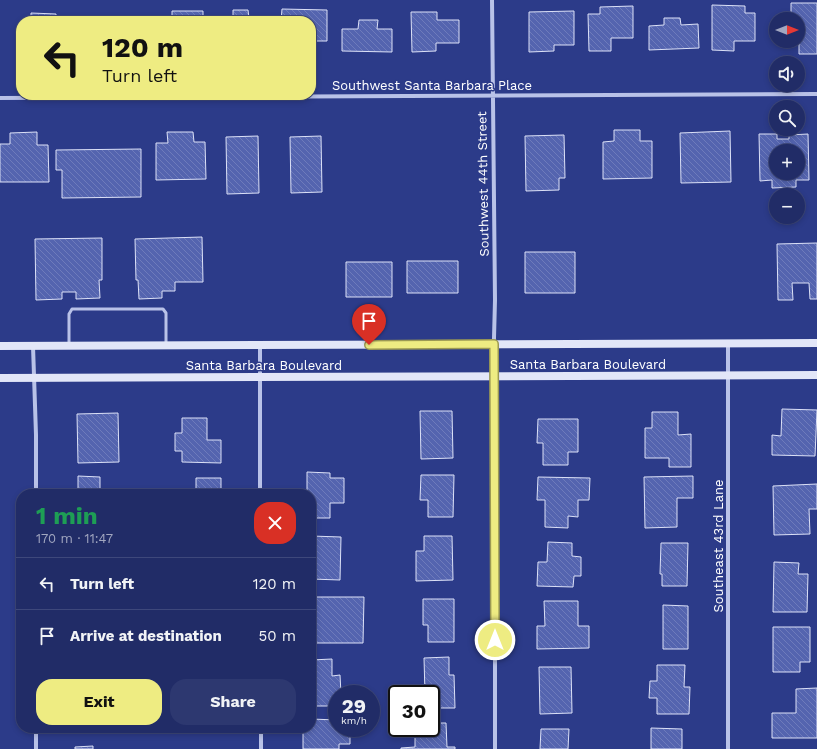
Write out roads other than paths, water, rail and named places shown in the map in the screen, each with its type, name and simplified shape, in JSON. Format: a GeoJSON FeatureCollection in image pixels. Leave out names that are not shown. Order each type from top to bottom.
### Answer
{"type":"FeatureCollection","features":[{"type":"Feature","properties":{"kind":"main road","name":"Santa Barbara Boulevard"},"geometry":{"type":"LineString","coordinates":[[0,346],[817,343]]}},
{"type":"Feature","properties":{"kind":"main road","name":"Santa Barbara Boulevard"},"geometry":{"type":"LineString","coordinates":[[0,378],[817,375]]}},
{"type":"Feature","properties":{"kind":"street","name":"Southwest 44th Street"},"geometry":{"type":"LineString","coordinates":[[492,0],[495,300],[493,376],[495,405],[495,749]]}},
{"type":"Feature","properties":{"kind":"street","name":"Southwest Santa Barbara Place"},"geometry":{"type":"LineString","coordinates":[[316,96],[817,94]]}},
{"type":"Feature","properties":{"kind":"street","name":"Southwest Santa Barbara Place"},"geometry":{"type":"LineString","coordinates":[[0,98],[16,98]]}},
{"type":"Feature","properties":{"kind":"street","name":"Southeast 43rd Lane"},"geometry":{"type":"LineString","coordinates":[[728,343],[728,749]]}},
{"type":"Feature","properties":{"kind":"street"},"geometry":{"type":"LineString","coordinates":[[260,345],[260,489]]}},
{"type":"Feature","properties":{"kind":"street"},"geometry":{"type":"LineString","coordinates":[[33,346],[36,489]]}},
{"type":"Feature","properties":{"kind":"street"},"geometry":{"type":"LineString","coordinates":[[36,733],[36,749]]}},
{"type":"Feature","properties":{"kind":"street"},"geometry":{"type":"LineString","coordinates":[[260,733],[261,749]]}},
{"type":"Feature","properties":{"kind":"lane"},"geometry":{"type":"LineString","coordinates":[[69,346],[69,314],[72,310],[163,309],[166,313],[166,346]]}}]}
